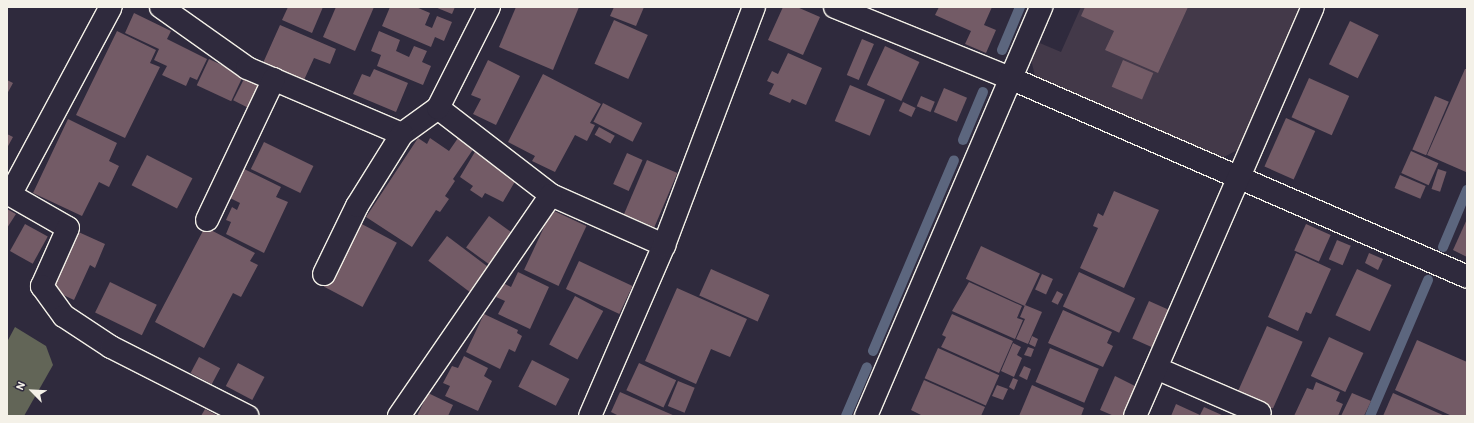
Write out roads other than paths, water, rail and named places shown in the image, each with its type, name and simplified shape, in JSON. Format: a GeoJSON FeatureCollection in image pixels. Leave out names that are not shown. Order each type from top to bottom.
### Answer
{"type":"FeatureCollection","features":[{"type":"Feature","properties":{"kind":"street"},"geometry":{"type":"LineString","coordinates":[[111,7],[9,194],[68,228],[42,286],[64,316],[111,347],[247,416]]}},
{"type":"Feature","properties":{"kind":"street"},"geometry":{"type":"LineString","coordinates":[[160,7],[247,68],[402,134]]}},
{"type":"Feature","properties":{"kind":"street"},"geometry":{"type":"LineString","coordinates":[[324,274],[357,206],[402,134],[438,108],[488,7]]}},
{"type":"Feature","properties":{"kind":"street"},"geometry":{"type":"LineString","coordinates":[[590,416],[664,245],[754,7]]}},
{"type":"Feature","properties":{"kind":"street"},"geometry":{"type":"LineString","coordinates":[[835,7],[1010,78],[1467,277]]}},
{"type":"Feature","properties":{"kind":"street"},"geometry":{"type":"LineString","coordinates":[[866,416],[1041,7]]}},
{"type":"Feature","properties":{"kind":"street"},"geometry":{"type":"LineString","coordinates":[[1135,416],[1312,7]]}},
{"type":"Feature","properties":{"kind":"street"},"geometry":{"type":"LineString","coordinates":[[207,220],[274,80]]}},
{"type":"Feature","properties":{"kind":"street"},"geometry":{"type":"LineString","coordinates":[[438,108],[550,195],[664,245]]}},
{"type":"Feature","properties":{"kind":"street"},"geometry":{"type":"LineString","coordinates":[[399,416],[550,195]]}},
{"type":"Feature","properties":{"kind":"street"},"geometry":{"type":"LineString","coordinates":[[1156,368],[1260,413]]}},
{"type":"Feature","properties":{"kind":"waterway"},"geometry":{"type":"LineString","coordinates":[[1002,50],[1020,7]]}},
{"type":"Feature","properties":{"kind":"waterway"},"geometry":{"type":"LineString","coordinates":[[963,140],[983,92]]}},
{"type":"Feature","properties":{"kind":"waterway"},"geometry":{"type":"LineString","coordinates":[[873,351],[954,160]]}},
{"type":"Feature","properties":{"kind":"waterway"},"geometry":{"type":"LineString","coordinates":[[1443,247],[1467,190]]}},
{"type":"Feature","properties":{"kind":"waterway"},"geometry":{"type":"LineString","coordinates":[[1370,416],[1428,280]]}},
{"type":"Feature","properties":{"kind":"waterway"},"geometry":{"type":"LineString","coordinates":[[846,416],[867,367]]}}]}
